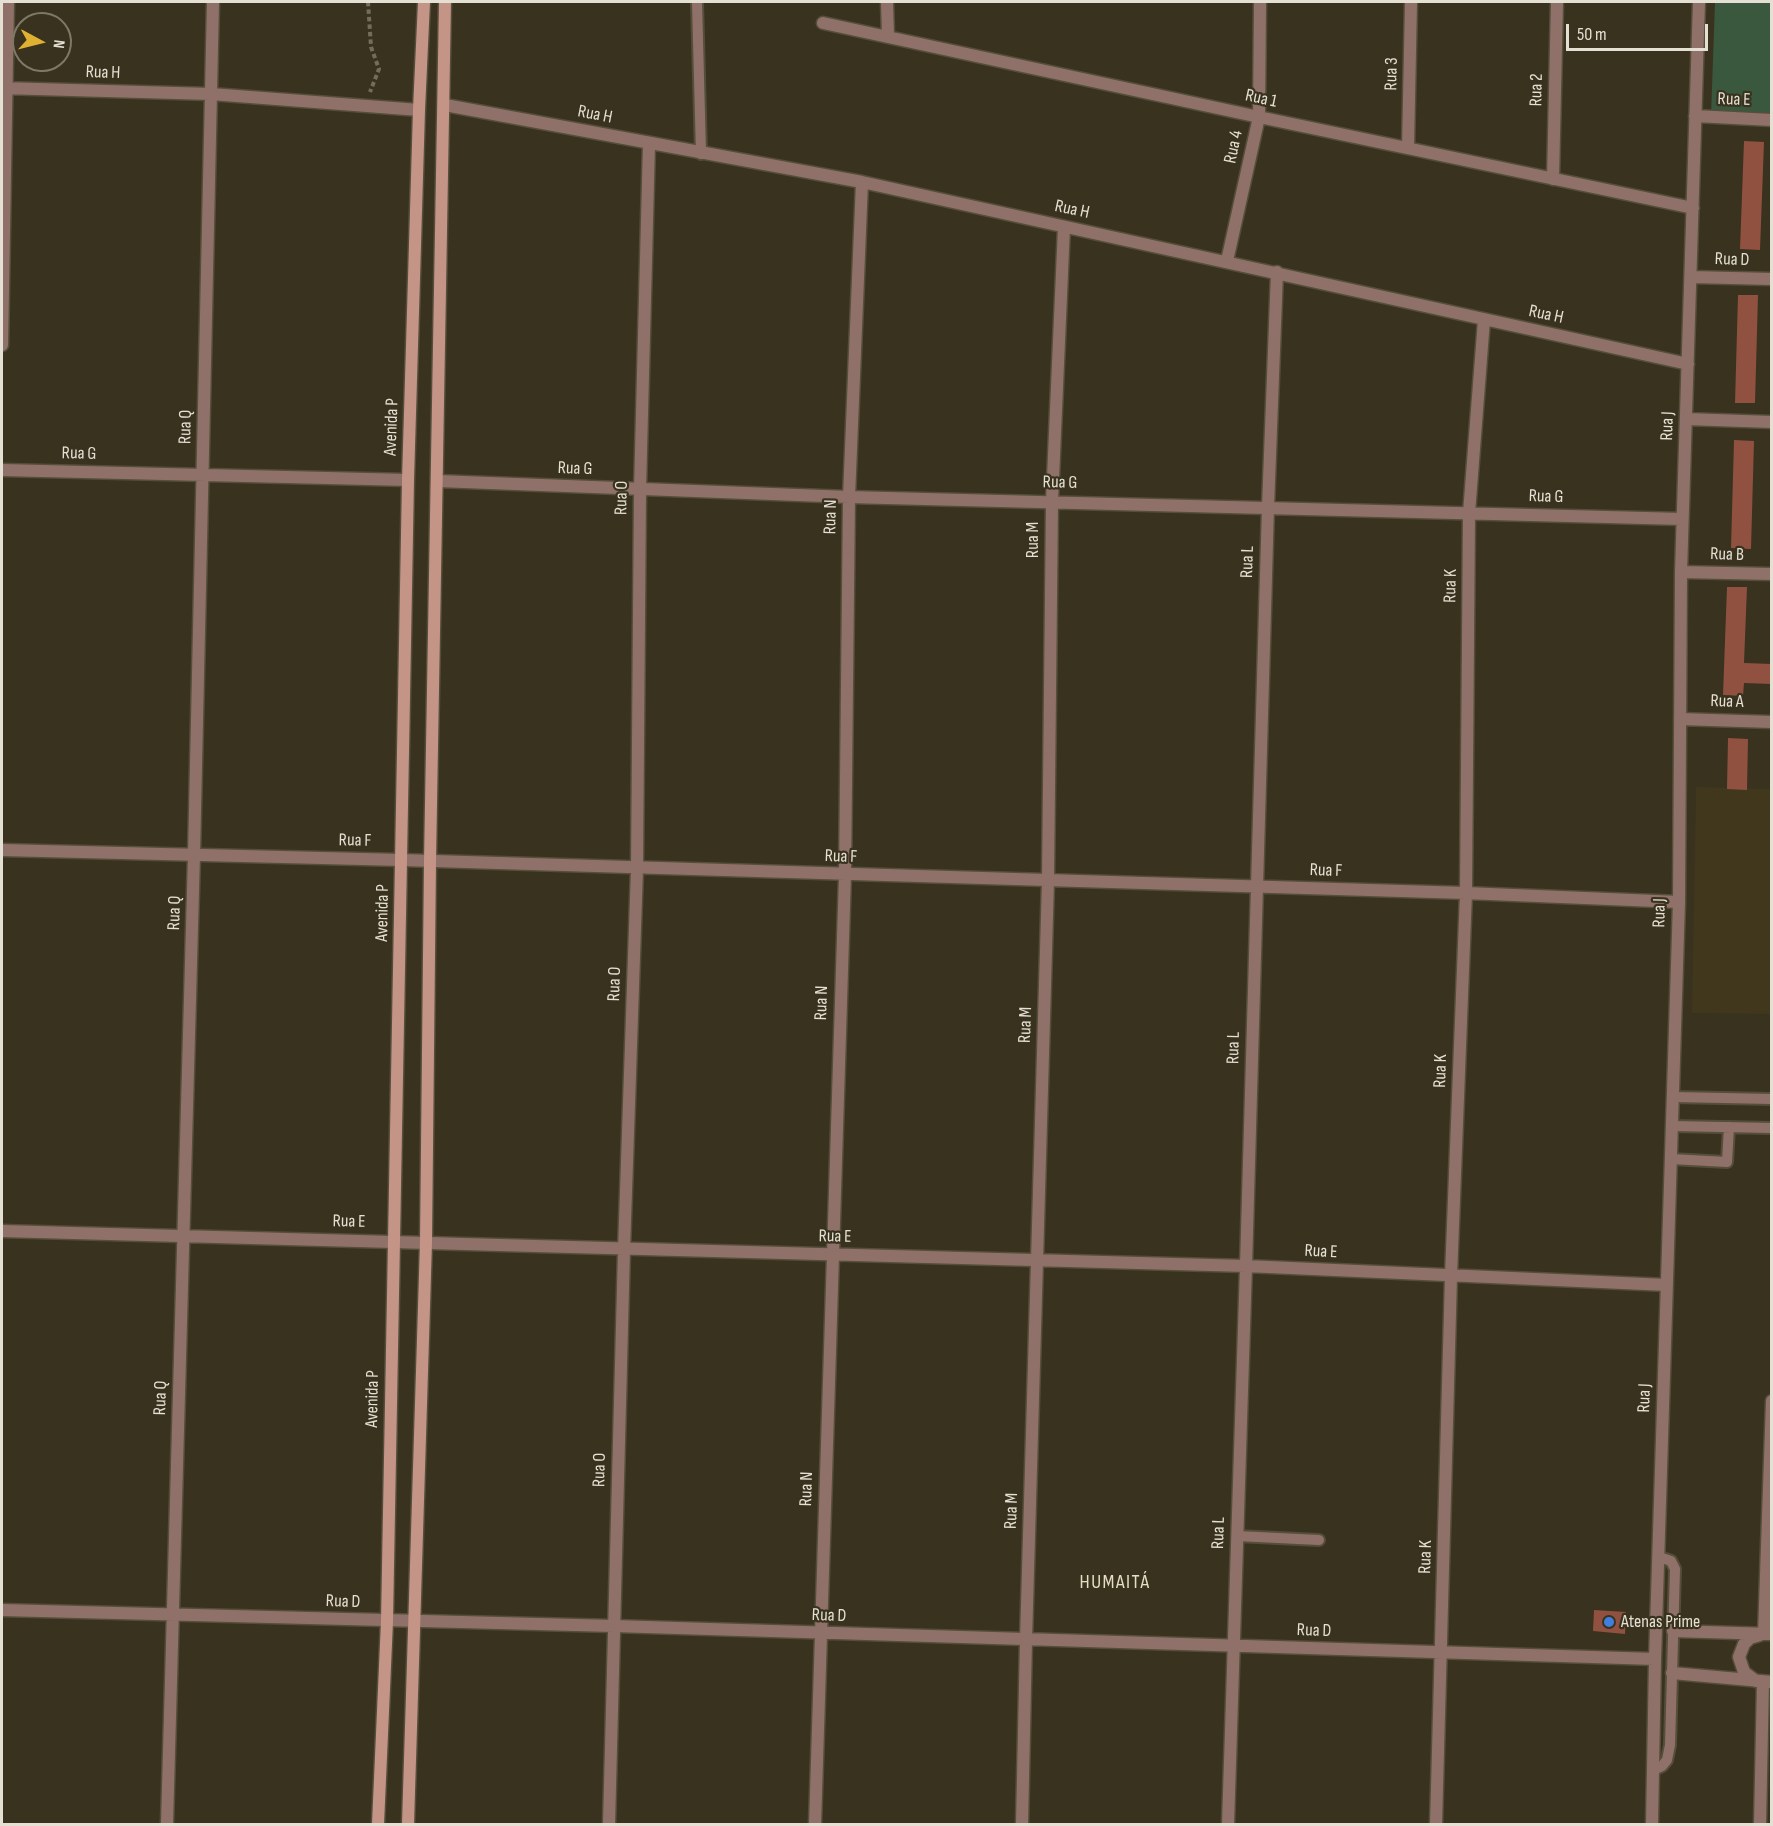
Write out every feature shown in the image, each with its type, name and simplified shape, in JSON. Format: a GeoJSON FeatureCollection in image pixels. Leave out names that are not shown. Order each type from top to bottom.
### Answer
{"type":"FeatureCollection","features":[{"type":"Feature","properties":{"kind":"street"},"geometry":{"type":"LineString","coordinates":[[2,345],[3,88],[8,2]]}},
{"type":"Feature","properties":{"kind":"street","name":"Rua Q"},"geometry":{"type":"LineString","coordinates":[[167,1824],[194,855],[213,2]]}},
{"type":"Feature","properties":{"kind":"street","name":"Avenida P"},"geometry":{"type":"LineString","coordinates":[[378,1824],[387,1621],[408,480],[424,2]]}},
{"type":"Feature","properties":{"kind":"street"},"geometry":{"type":"LineString","coordinates":[[408,1824],[426,1242],[430,861],[445,2]]}},
{"type":"Feature","properties":{"kind":"street"},"geometry":{"type":"LineString","coordinates":[[887,2],[888,36]]}},
{"type":"Feature","properties":{"kind":"street","name":"Rua 4"},"geometry":{"type":"LineString","coordinates":[[1227,261],[1259,117],[1260,2]]}},
{"type":"Feature","properties":{"kind":"street","name":"Rua 3"},"geometry":{"type":"LineString","coordinates":[[1408,148],[1411,2]]}},
{"type":"Feature","properties":{"kind":"street","name":"Rua 2"},"geometry":{"type":"LineString","coordinates":[[1553,179],[1557,2]]}},
{"type":"Feature","properties":{"kind":"street","name":"Rua J"},"geometry":{"type":"LineString","coordinates":[[1652,1824],[1655,1659],[1679,902],[1682,519],[1699,2]]}},
{"type":"Feature","properties":{"kind":"street","name":"Rua 1"},"geometry":{"type":"LineString","coordinates":[[823,22],[1693,208]]}},
{"type":"Feature","properties":{"kind":"street","name":"Rua H"},"geometry":{"type":"LineString","coordinates":[[3,88],[210,94],[419,110]]}},
{"type":"Feature","properties":{"kind":"street","name":"Rua H"},"geometry":{"type":"LineString","coordinates":[[445,105],[862,182],[1688,364]]}},
{"type":"Feature","properties":{"kind":"street","name":"Rua E"},"geometry":{"type":"LineString","coordinates":[[1695,116],[1772,120]]}},
{"type":"Feature","properties":{"kind":"street","name":"Rua O"},"geometry":{"type":"LineString","coordinates":[[609,1824],[624,1250],[637,869],[640,490],[649,144]]}},
{"type":"Feature","properties":{"kind":"street","name":"Rua N"},"geometry":{"type":"LineString","coordinates":[[814,1824],[845,875],[849,497],[862,182]]}},
{"type":"Feature","properties":{"kind":"street","name":"Rua M"},"geometry":{"type":"LineString","coordinates":[[1022,1824],[1048,881],[1052,501],[1064,227]]}},
{"type":"Feature","properties":{"kind":"street","name":"Rua L"},"geometry":{"type":"LineString","coordinates":[[1228,1824],[1277,272]]}},
{"type":"Feature","properties":{"kind":"street","name":"Rua D"},"geometry":{"type":"LineString","coordinates":[[1691,277],[1772,279]]}},
{"type":"Feature","properties":{"kind":"street","name":"Rua K"},"geometry":{"type":"LineString","coordinates":[[1436,1824],[1451,1276],[1466,893],[1469,513],[1484,320]]}},
{"type":"Feature","properties":{"kind":"street"},"geometry":{"type":"LineString","coordinates":[[1686,419],[1772,422]]}},
{"type":"Feature","properties":{"kind":"street","name":"Rua G"},"geometry":{"type":"LineString","coordinates":[[2,470],[408,480]]}},
{"type":"Feature","properties":{"kind":"street","name":"Rua G"},"geometry":{"type":"LineString","coordinates":[[438,482],[849,497],[1682,519]]}},
{"type":"Feature","properties":{"kind":"street","name":"Rua B"},"geometry":{"type":"LineString","coordinates":[[1681,572],[1772,574]]}},
{"type":"Feature","properties":{"kind":"street","name":"Rua A"},"geometry":{"type":"LineString","coordinates":[[1680,719],[1772,722]]}},
{"type":"Feature","properties":{"kind":"street","name":"Rua F"},"geometry":{"type":"LineString","coordinates":[[2,850],[402,860],[1466,893],[1679,902]]}},
{"type":"Feature","properties":{"kind":"street","name":"Rua E"},"geometry":{"type":"LineString","coordinates":[[2,1231],[394,1240],[624,1250],[1246,1266],[1667,1285]]}},
{"type":"Feature","properties":{"kind":"street"},"geometry":{"type":"LineString","coordinates":[[1769,1635],[1772,1401]]}},
{"type":"Feature","properties":{"kind":"street","name":"Rua D"},"geometry":{"type":"LineString","coordinates":[[2,1610],[614,1626],[1655,1659]]}},
{"type":"Feature","properties":{"kind":"street"},"geometry":{"type":"LineString","coordinates":[[1673,1631],[1769,1635]]}},
{"type":"Feature","properties":{"kind":"street"},"geometry":{"type":"LineString","coordinates":[[1769,1635],[1750,1638],[1741,1650],[1740,1658],[1740,1665],[1749,1677],[1769,1682]]}},
{"type":"Feature","properties":{"kind":"street"},"geometry":{"type":"LineString","coordinates":[[1672,1673],[1769,1682]]}},
{"type":"Feature","properties":{"kind":"street"},"geometry":{"type":"LineString","coordinates":[[1760,1824],[1769,1682]]}},
{"type":"Feature","properties":{"kind":"lane"},"geometry":{"type":"LineString","coordinates":[[697,2],[701,154]]}},
{"type":"Feature","properties":{"kind":"lane"},"geometry":{"type":"LineString","coordinates":[[1673,1097],[1772,1099]]}},
{"type":"Feature","properties":{"kind":"lane"},"geometry":{"type":"LineString","coordinates":[[1672,1126],[1772,1128]]}},
{"type":"Feature","properties":{"kind":"lane"},"geometry":{"type":"LineString","coordinates":[[1671,1159],[1727,1162],[1729,1127]]}},
{"type":"Feature","properties":{"kind":"lane"},"geometry":{"type":"LineString","coordinates":[[1237,1536],[1319,1540]]}},
{"type":"Feature","properties":{"kind":"lane"},"geometry":{"type":"LineString","coordinates":[[1654,1770],[1667,1760],[1670,1745],[1675,1569],[1671,1561],[1659,1557]]}},
{"type":"Feature","properties":{"kind":"path"},"geometry":{"type":"LineString","coordinates":[[364,107],[378,69],[371,47],[368,2]]}},
{"type":"Feature","properties":{"kind":"shaded area"},"geometry":{"type":"Polygon","coordinates":[[[1696,787],[1771,789],[1771,1014],[1692,1013],[1696,787]]]}},
{"type":"Feature","properties":{"kind":"green space"},"geometry":{"type":"Polygon","coordinates":[[[1715,2],[1771,2],[1771,117],[1711,116],[1715,2]]]}},
{"type":"Feature","properties":{"kind":"building"},"geometry":{"type":"Polygon","coordinates":[[[1744,141],[1764,142],[1760,250],[1740,249],[1744,141]]]}},
{"type":"Feature","properties":{"kind":"building"},"geometry":{"type":"Polygon","coordinates":[[[1738,295],[1758,295],[1755,403],[1735,403],[1738,295]]]}},
{"type":"Feature","properties":{"kind":"building"},"geometry":{"type":"Polygon","coordinates":[[[1734,440],[1754,441],[1751,549],[1731,548],[1734,440]]]}},
{"type":"Feature","properties":{"kind":"building"},"geometry":{"type":"Polygon","coordinates":[[[1727,587],[1747,587],[1744,663],[1772,664],[1772,684],[1744,683],[1743,696],[1723,695],[1727,587]]]}},
{"type":"Feature","properties":{"kind":"building"},"geometry":{"type":"Polygon","coordinates":[[[1728,738],[1748,739],[1747,790],[1727,789],[1728,738]]]}},
{"type":"Feature","properties":{"kind":"building","name":"Atenas Prime"},"geometry":{"type":"Polygon","coordinates":[[[1594,1610],[1626,1612],[1625,1634],[1593,1631],[1594,1610]]]}},
{"type":"Feature","properties":{"kind":"place","name":"Atenas Prime"},"geometry":{"type":"Point","coordinates":[1609,1622]}},
{"type":"Feature","properties":{"kind":"district","name":"HUMAITÁ"},"geometry":{"type":"Point","coordinates":[1115,1583]}}]}
